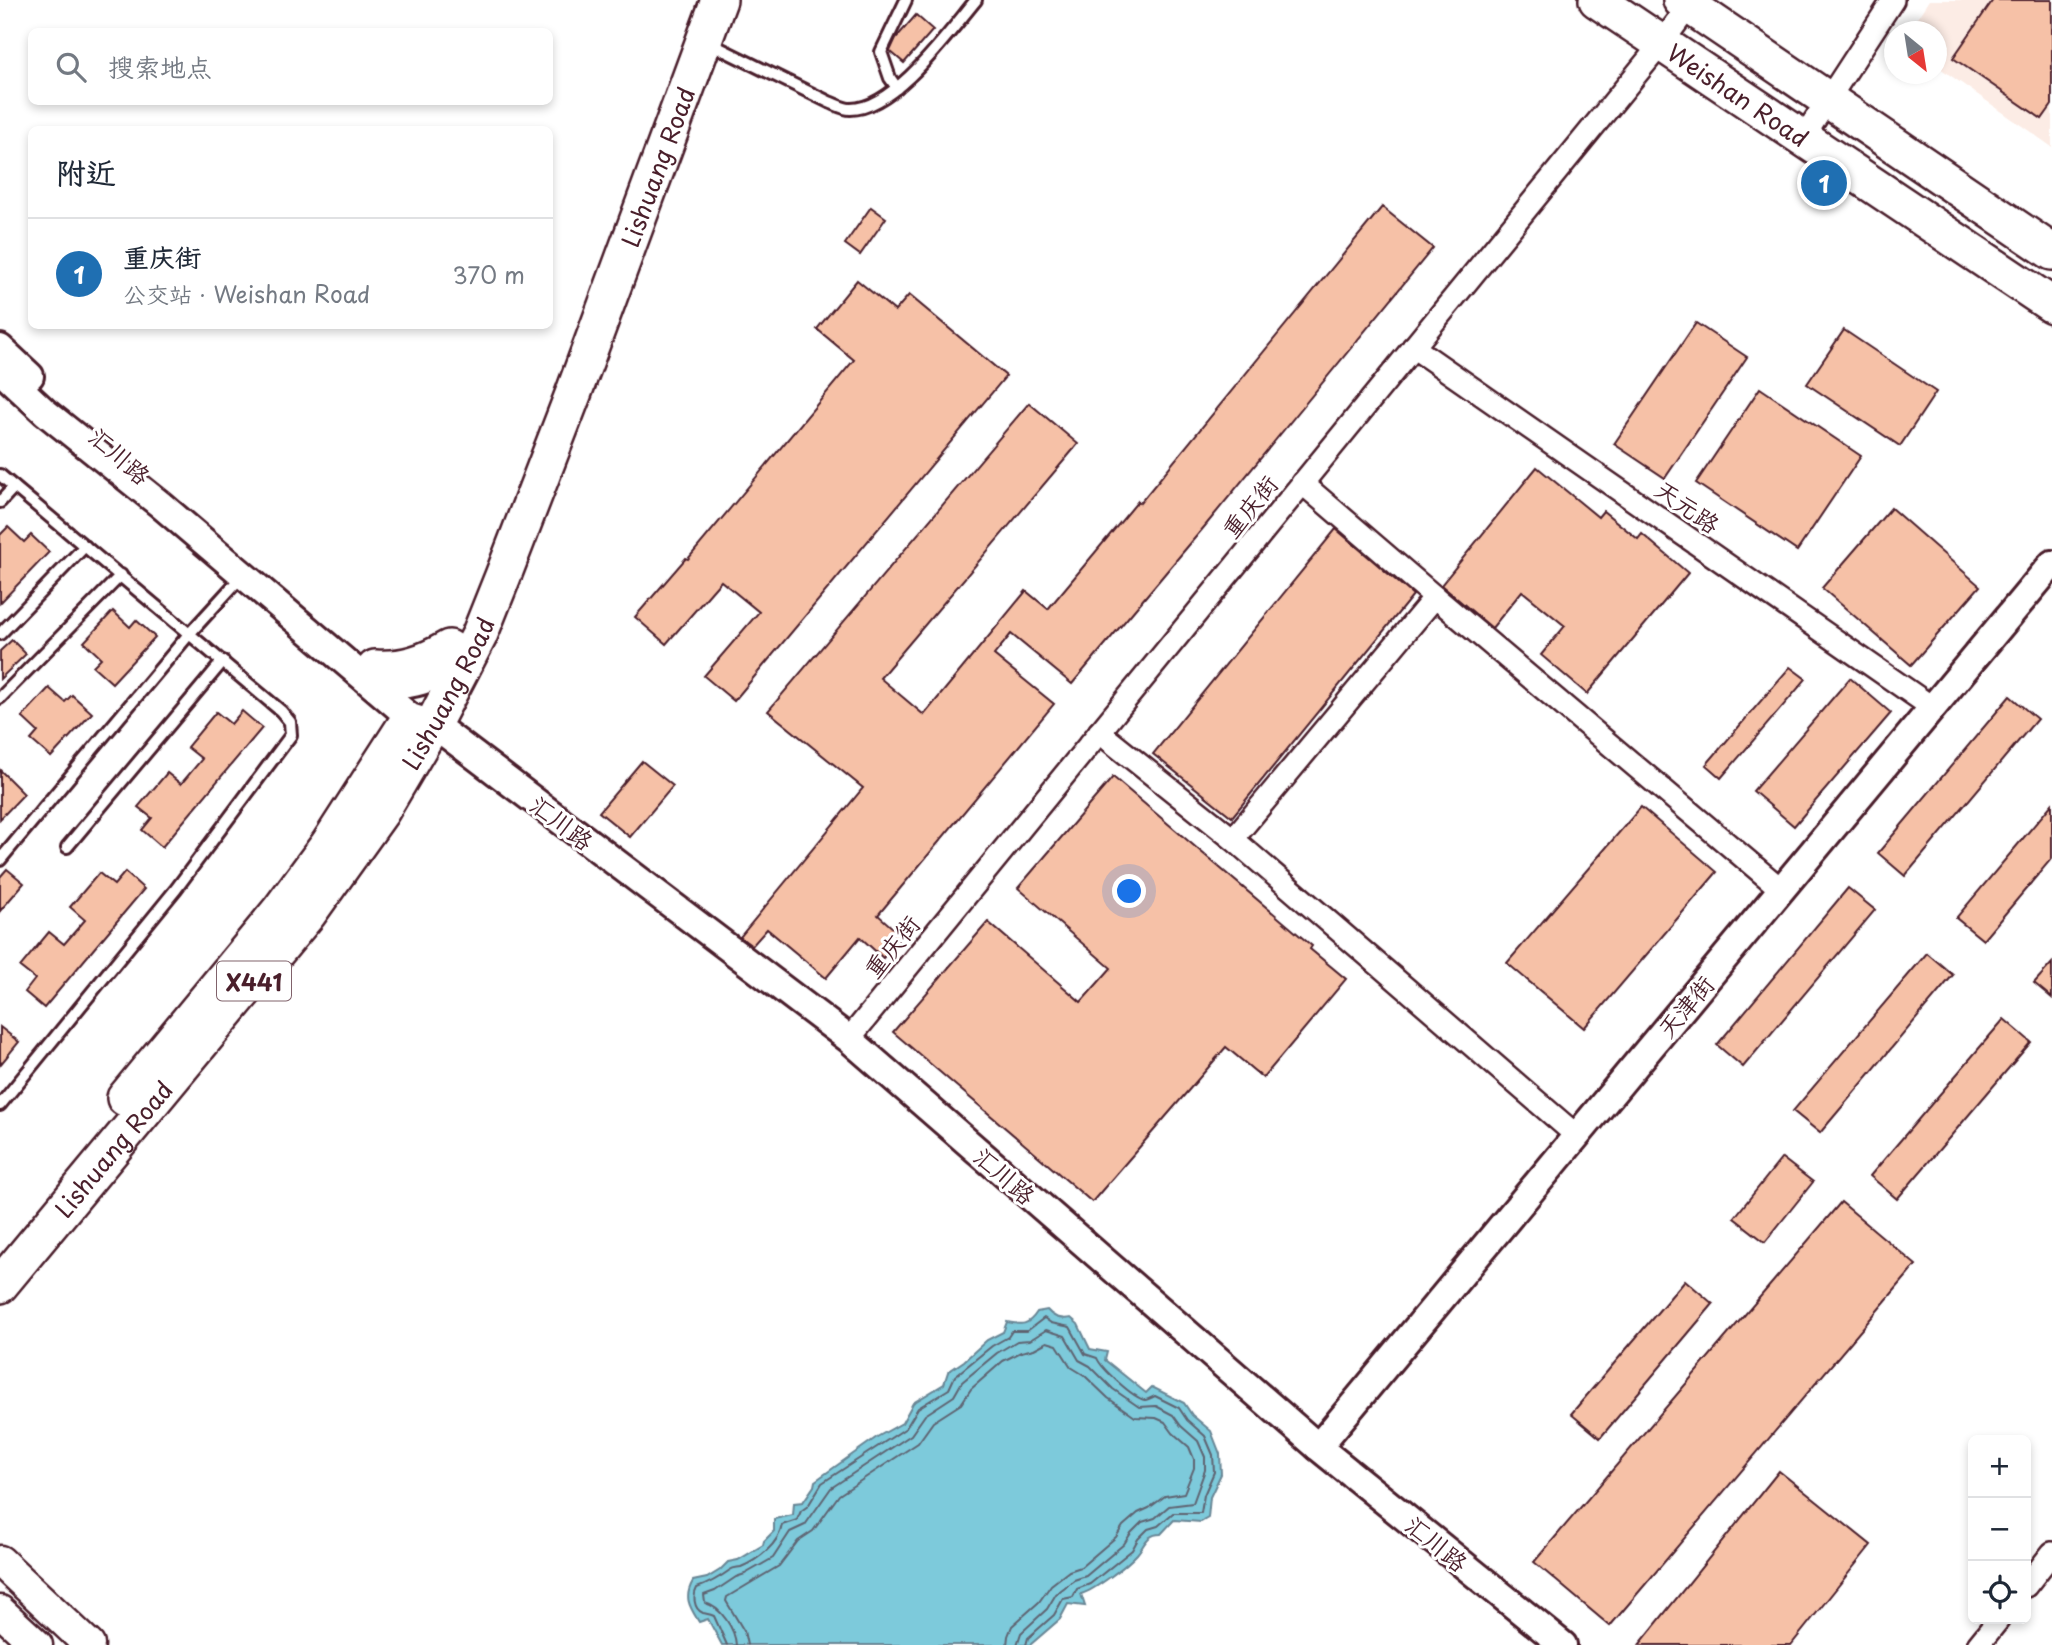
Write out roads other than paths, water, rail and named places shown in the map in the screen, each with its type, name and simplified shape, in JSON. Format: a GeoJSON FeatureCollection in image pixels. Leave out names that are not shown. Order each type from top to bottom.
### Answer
{"type":"FeatureCollection","features":[{"type":"Feature","properties":{"kind":"main road","name":"Lishuang Road"},"geometry":{"type":"LineString","coordinates":[[0,1249],[280,910],[328,845],[418,684],[538,426],[694,0]]}},
{"type":"Feature","properties":{"kind":"main road","name":"Lishuang Road"},"geometry":{"type":"LineString","coordinates":[[0,1285],[308,914],[381,812],[418,684],[503,576],[719,0]]}},
{"type":"Feature","properties":{"kind":"main road","name":"Weishan Road"},"geometry":{"type":"LineString","coordinates":[[1597,0],[2052,305]]}},
{"type":"Feature","properties":{"kind":"main road","name":"Weishan Road"},"geometry":{"type":"LineString","coordinates":[[1685,3],[2052,252]]}},
{"type":"Feature","properties":{"kind":"main road"},"geometry":{"type":"LineString","coordinates":[[0,1561],[89,1645]]}},
{"type":"Feature","properties":{"kind":"main road"},"geometry":{"type":"LineString","coordinates":[[0,1611],[37,1645]]}},
{"type":"Feature","properties":{"kind":"street"},"geometry":{"type":"LineString","coordinates":[[1803,138],[1893,0]]}},
{"type":"Feature","properties":{"kind":"street","name":"重庆街"},"geometry":{"type":"LineString","coordinates":[[849,1039],[1661,44],[1685,3]]}},
{"type":"Feature","properties":{"kind":"street","name":"天元路"},"geometry":{"type":"LineString","coordinates":[[1413,347],[1933,708]]}},
{"type":"Feature","properties":{"kind":"street","name":"汇川路"},"geometry":{"type":"LineString","coordinates":[[0,348],[246,571]]}},
{"type":"Feature","properties":{"kind":"street","name":"汇川路"},"geometry":{"type":"LineString","coordinates":[[0,370],[46,412],[246,571],[418,684],[849,1039],[1318,1447],[1563,1645]]}},
{"type":"Feature","properties":{"kind":"street"},"geometry":{"type":"LineString","coordinates":[[1302,483],[1782,890]]}},
{"type":"Feature","properties":{"kind":"street","name":"天津街"},"geometry":{"type":"LineString","coordinates":[[1318,1447],[2052,564]]}},
{"type":"Feature","properties":{"kind":"street"},"geometry":{"type":"LineString","coordinates":[[1233,839],[1435,597]]}},
{"type":"Feature","properties":{"kind":"street"},"geometry":{"type":"LineString","coordinates":[[1099,732],[1233,839],[1577,1136]]}},
{"type":"Feature","properties":{"kind":"street"},"geometry":{"type":"LineString","coordinates":[[2031,1580],[2052,1553]]}},
{"type":"Feature","properties":{"kind":"street"},"geometry":{"type":"LineString","coordinates":[[1978,1645],[1995,1624]]}},
{"type":"Feature","properties":{"kind":"lane"},"geometry":{"type":"LineString","coordinates":[[897,88],[890,78],[881,52],[906,0]]}},
{"type":"Feature","properties":{"kind":"lane"},"geometry":{"type":"LineString","coordinates":[[704,41],[829,102],[850,109],[871,104],[891,94],[976,0]]}},
{"type":"Feature","properties":{"kind":"lane"},"geometry":{"type":"LineString","coordinates":[[0,474],[281,710],[289,722],[291,735],[176,889],[0,1105]]}},
{"type":"Feature","properties":{"kind":"lane"},"geometry":{"type":"LineString","coordinates":[[0,502],[14,487]]}},
{"type":"Feature","properties":{"kind":"lane"},"geometry":{"type":"LineString","coordinates":[[0,634],[85,546]]}},
{"type":"Feature","properties":{"kind":"lane"},"geometry":{"type":"LineString","coordinates":[[0,860],[190,633],[246,571]]}},
{"type":"Feature","properties":{"kind":"lane"},"geometry":{"type":"LineString","coordinates":[[0,698],[121,575]]}},
{"type":"Feature","properties":{"kind":"lane"},"geometry":{"type":"LineString","coordinates":[[67,848],[223,661]]}},
{"type":"Feature","properties":{"kind":"water"},"geometry":{"type":"Polygon","coordinates":[[[1047,1310],[1064,1319],[1071,1318],[1078,1324],[1090,1349],[1107,1352],[1105,1360],[1146,1393],[1152,1387],[1184,1403],[1192,1415],[1211,1431],[1220,1454],[1221,1474],[1210,1497],[1208,1518],[1201,1522],[1174,1520],[1161,1534],[1149,1538],[1137,1554],[1118,1571],[1081,1594],[1085,1606],[1068,1604],[1060,1619],[1030,1645],[722,1645],[708,1619],[699,1622],[688,1597],[693,1581],[707,1578],[728,1562],[738,1560],[763,1545],[774,1531],[774,1519],[793,1515],[794,1503],[803,1502],[815,1481],[877,1437],[902,1423],[913,1403],[944,1384],[948,1372],[987,1340],[1003,1332],[1007,1322],[1024,1323],[1031,1320],[1037,1312],[1047,1310]]]}},
{"type":"Feature","properties":{"kind":"place","name":"重庆街"},"geometry":{"type":"Point","coordinates":[1824,183]}}]}
